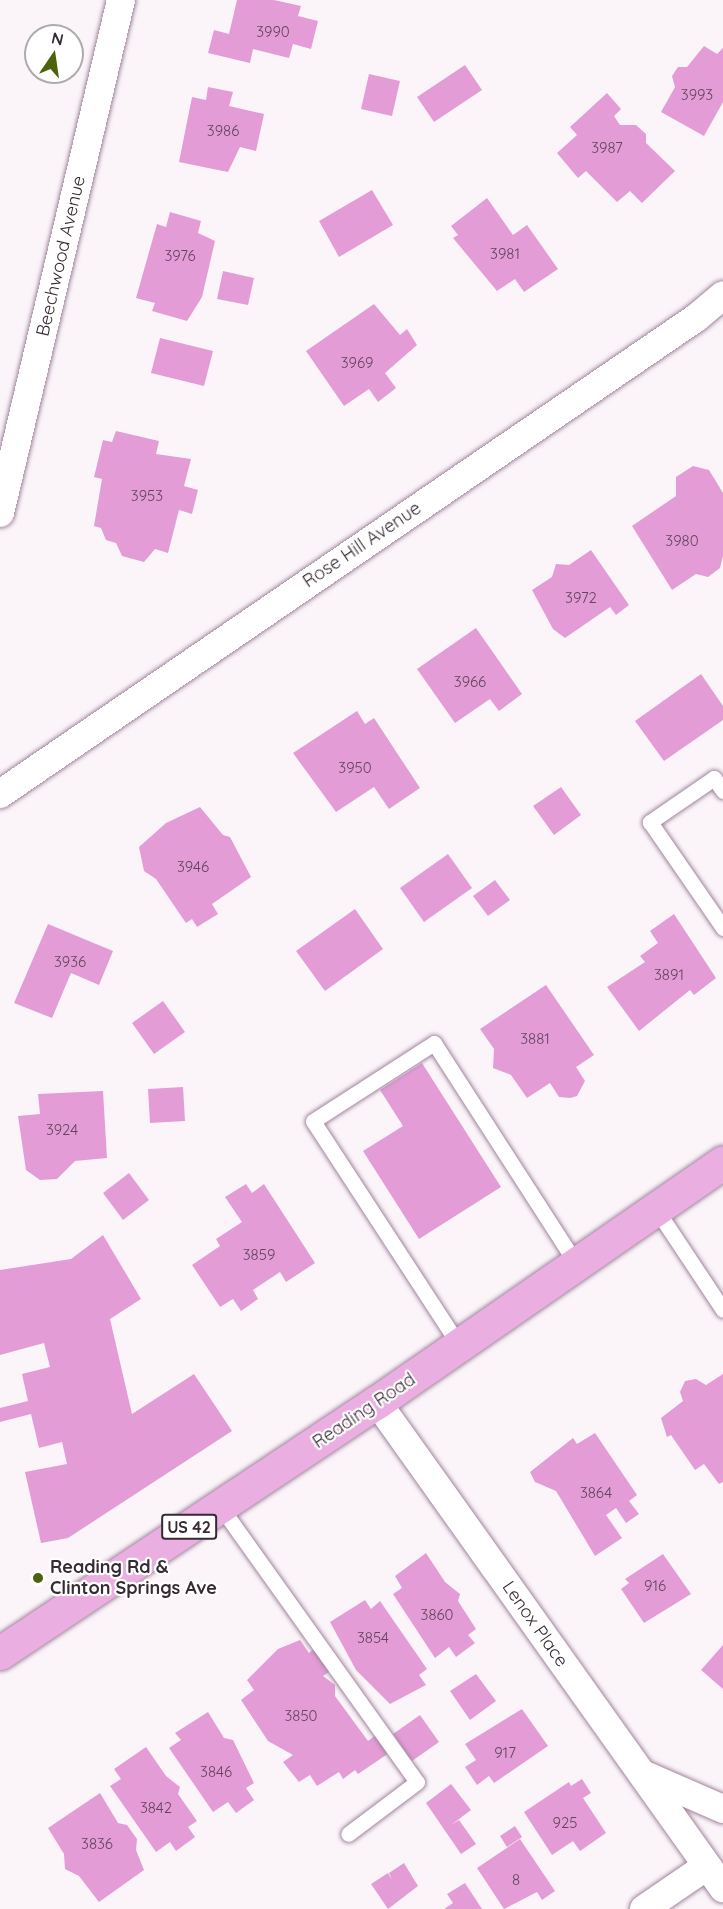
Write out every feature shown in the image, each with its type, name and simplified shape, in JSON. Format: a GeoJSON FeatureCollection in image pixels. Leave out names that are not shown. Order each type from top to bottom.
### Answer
{"type":"FeatureCollection","features":[{"type":"Feature","properties":{"kind":"main road","name":"Reading Road"},"geometry":{"type":"LineString","coordinates":[[0,1653],[377,1402],[723,1162]]}},
{"type":"Feature","properties":{"kind":"street","name":"Beechwood Avenue"},"geometry":{"type":"LineString","coordinates":[[0,513],[122,0]]}},
{"type":"Feature","properties":{"kind":"street","name":"Rose Hill Avenue"},"geometry":{"type":"LineString","coordinates":[[0,794],[696,318],[723,294]]}},
{"type":"Feature","properties":{"kind":"street","name":"Lenox Place"},"geometry":{"type":"LineString","coordinates":[[377,1402],[723,1888]]}},
{"type":"Feature","properties":{"kind":"street"},"geometry":{"type":"LineString","coordinates":[[640,1772],[723,1809]]}},
{"type":"Feature","properties":{"kind":"street"},"geometry":{"type":"LineString","coordinates":[[644,1909],[707,1866]]}},
{"type":"Feature","properties":{"kind":"lane"},"geometry":{"type":"LineString","coordinates":[[723,791],[714,778],[650,822],[723,928]]}},
{"type":"Feature","properties":{"kind":"lane"},"geometry":{"type":"LineString","coordinates":[[459,1345],[313,1121],[434,1043],[576,1263]]}},
{"type":"Feature","properties":{"kind":"lane"},"geometry":{"type":"LineString","coordinates":[[656,1209],[717,1290],[723,1310]]}},
{"type":"Feature","properties":{"kind":"lane"},"geometry":{"type":"LineString","coordinates":[[220,1506],[417,1782],[348,1834]]}},
{"type":"Feature","properties":{"kind":"building"},"geometry":{"type":"Polygon","coordinates":[[[237,0],[274,0],[301,6],[298,16],[318,21],[311,49],[293,44],[289,58],[253,49],[250,63],[208,53],[214,30],[229,34],[237,0]]]}},
{"type":"Feature","properties":{"kind":"building"},"geometry":{"type":"Polygon","coordinates":[[[704,46],[717,54],[723,48],[723,102],[704,136],[661,112],[675,87],[672,76],[678,67],[687,67],[704,46]]]}},
{"type":"Feature","properties":{"kind":"building"},"geometry":{"type":"Polygon","coordinates":[[[465,65],[482,90],[434,122],[417,97],[465,65]]]}},
{"type":"Feature","properties":{"kind":"building"},"geometry":{"type":"Polygon","coordinates":[[[369,74],[400,81],[392,116],[361,109],[369,74]]]}},
{"type":"Feature","properties":{"kind":"building"},"geometry":{"type":"Polygon","coordinates":[[[208,87],[233,92],[229,106],[264,114],[256,151],[240,147],[228,172],[179,162],[192,97],[206,100],[208,87]]]}},
{"type":"Feature","properties":{"kind":"building"},"geometry":{"type":"Polygon","coordinates":[[[607,93],[621,109],[614,116],[620,125],[636,125],[646,134],[646,143],[675,171],[642,203],[630,191],[617,202],[586,171],[578,178],[557,153],[577,135],[570,127],[607,93]]]}},
{"type":"Feature","properties":{"kind":"building"},"geometry":{"type":"Polygon","coordinates":[[[372,190],[393,225],[339,257],[319,221],[372,190]]]}},
{"type":"Feature","properties":{"kind":"building"},"geometry":{"type":"Polygon","coordinates":[[[487,198],[513,235],[527,225],[558,269],[524,292],[515,279],[497,291],[453,238],[458,235],[451,226],[487,198]]]}},
{"type":"Feature","properties":{"kind":"building"},"geometry":{"type":"Polygon","coordinates":[[[170,212],[201,221],[198,233],[215,241],[202,297],[187,321],[152,311],[155,303],[136,298],[157,224],[166,227],[170,212]]]}},
{"type":"Feature","properties":{"kind":"building"},"geometry":{"type":"Polygon","coordinates":[[[223,271],[254,278],[248,305],[217,299],[223,271]]]}},
{"type":"Feature","properties":{"kind":"building"},"geometry":{"type":"Polygon","coordinates":[[[374,304],[400,335],[407,329],[417,345],[385,373],[396,388],[378,402],[369,389],[344,406],[306,351],[374,304]]]}},
{"type":"Feature","properties":{"kind":"building"},"geometry":{"type":"Polygon","coordinates":[[[160,338],[213,351],[204,386],[151,373],[160,338]]]}},
{"type":"Feature","properties":{"kind":"building"},"geometry":{"type":"Polygon","coordinates":[[[116,431],[159,441],[156,454],[191,459],[184,486],[198,490],[192,514],[179,510],[168,553],[155,549],[144,562],[122,556],[116,543],[106,540],[101,528],[94,526],[102,479],[94,477],[103,440],[112,442],[116,431]]]}},
{"type":"Feature","properties":{"kind":"building"},"geometry":{"type":"Polygon","coordinates":[[[693,466],[709,470],[723,493],[723,556],[720,568],[708,577],[696,574],[672,590],[632,526],[676,496],[676,477],[693,466]]]}},
{"type":"Feature","properties":{"kind":"building"},"geometry":{"type":"Polygon","coordinates":[[[591,550],[629,605],[616,615],[610,607],[565,638],[553,629],[532,590],[552,577],[556,564],[569,565],[591,550]]]}},
{"type":"Feature","properties":{"kind":"building"},"geometry":{"type":"Polygon","coordinates":[[[476,628],[522,694],[499,711],[490,699],[455,723],[417,669],[476,628]]]}},
{"type":"Feature","properties":{"kind":"building"},"geometry":{"type":"Polygon","coordinates":[[[701,674],[723,706],[723,720],[664,761],[635,721],[701,674]]]}},
{"type":"Feature","properties":{"kind":"building"},"geometry":{"type":"Polygon","coordinates":[[[357,711],[365,724],[374,718],[420,788],[389,809],[374,787],[336,812],[293,753],[357,711]]]}},
{"type":"Feature","properties":{"kind":"building"},"geometry":{"type":"Polygon","coordinates":[[[561,787],[581,815],[554,835],[533,806],[561,787]]]}},
{"type":"Feature","properties":{"kind":"building"},"geometry":{"type":"Polygon","coordinates":[[[200,807],[223,835],[230,837],[251,877],[212,904],[218,914],[197,927],[192,919],[186,923],[156,879],[144,871],[139,847],[166,823],[200,807]]]}},
{"type":"Feature","properties":{"kind":"building"},"geometry":{"type":"Polygon","coordinates":[[[448,854],[472,888],[424,922],[400,888],[448,854]]]}},
{"type":"Feature","properties":{"kind":"building"},"geometry":{"type":"Polygon","coordinates":[[[495,880],[510,900],[488,916],[473,896],[495,880]]]}},
{"type":"Feature","properties":{"kind":"building"},"geometry":{"type":"Polygon","coordinates":[[[355,909],[383,949],[325,991],[296,951],[355,909]]]}},
{"type":"Feature","properties":{"kind":"building"},"geometry":{"type":"Polygon","coordinates":[[[674,914],[716,978],[694,995],[690,990],[639,1031],[607,987],[645,962],[640,956],[658,943],[650,931],[674,914]]]}},
{"type":"Feature","properties":{"kind":"building"},"geometry":{"type":"Polygon","coordinates":[[[48,924],[113,951],[99,985],[71,973],[52,1018],[14,1003],[48,924]]]}},
{"type":"Feature","properties":{"kind":"building"},"geometry":{"type":"Polygon","coordinates":[[[546,985],[594,1055],[576,1067],[585,1081],[577,1096],[570,1098],[559,1097],[550,1083],[527,1098],[511,1075],[493,1068],[494,1049],[480,1029],[546,985]]]}},
{"type":"Feature","properties":{"kind":"building"},"geometry":{"type":"Polygon","coordinates":[[[163,1001],[185,1032],[154,1054],[132,1023],[163,1001]]]}},
{"type":"Feature","properties":{"kind":"building"},"geometry":{"type":"Polygon","coordinates":[[[422,1063],[501,1187],[419,1239],[363,1151],[403,1126],[380,1090],[422,1063]]]}},
{"type":"Feature","properties":{"kind":"building"},"geometry":{"type":"Polygon","coordinates":[[[183,1087],[185,1121],[150,1123],[148,1089],[183,1087]]]}},
{"type":"Feature","properties":{"kind":"building"},"geometry":{"type":"Polygon","coordinates":[[[103,1091],[107,1158],[75,1161],[57,1179],[40,1180],[26,1170],[18,1116],[40,1114],[38,1094],[103,1091]]]}},
{"type":"Feature","properties":{"kind":"building"},"geometry":{"type":"Polygon","coordinates":[[[129,1173],[149,1200],[123,1220],[103,1193],[129,1173]]]}},
{"type":"Feature","properties":{"kind":"building"},"geometry":{"type":"Polygon","coordinates":[[[246,1184],[252,1193],[264,1184],[315,1263],[286,1282],[280,1272],[253,1290],[258,1299],[241,1311],[233,1299],[220,1307],[192,1265],[220,1246],[216,1239],[242,1222],[225,1197],[246,1184]]]}},
{"type":"Feature","properties":{"kind":"building"},"geometry":{"type":"Polygon","coordinates":[[[103,1235],[141,1299],[110,1319],[132,1414],[194,1374],[232,1431],[68,1538],[41,1543],[25,1472],[67,1464],[62,1442],[39,1448],[31,1414],[0,1422],[0,1408],[28,1401],[22,1374],[50,1367],[44,1343],[0,1355],[0,1270],[71,1259],[103,1235]]]}},
{"type":"Feature","properties":{"kind":"building"},"geometry":{"type":"Polygon","coordinates":[[[723,1374],[723,1482],[719,1484],[704,1464],[695,1470],[671,1435],[667,1437],[661,1418],[683,1401],[680,1392],[685,1381],[696,1379],[706,1385],[723,1374]]]}},
{"type":"Feature","properties":{"kind":"building"},"geometry":{"type":"Polygon","coordinates":[[[595,1433],[637,1495],[629,1501],[639,1514],[626,1523],[616,1508],[606,1515],[622,1538],[595,1556],[556,1491],[535,1482],[530,1472],[573,1438],[577,1444],[595,1433]]]}},
{"type":"Feature","properties":{"kind":"building"},"geometry":{"type":"Polygon","coordinates":[[[426,1553],[445,1582],[460,1594],[458,1601],[476,1629],[468,1635],[475,1643],[456,1657],[449,1647],[435,1658],[393,1594],[402,1588],[395,1576],[426,1553]]]}},
{"type":"Feature","properties":{"kind":"building"},"geometry":{"type":"Polygon","coordinates":[[[663,1554],[691,1594],[644,1623],[621,1589],[629,1583],[625,1579],[663,1554]]]}},
{"type":"Feature","properties":{"kind":"building"},"geometry":{"type":"Polygon","coordinates":[[[365,1600],[371,1609],[380,1601],[427,1669],[419,1675],[426,1685],[390,1704],[356,1670],[330,1622],[365,1600]]]}},
{"type":"Feature","properties":{"kind":"building"},"geometry":{"type":"Polygon","coordinates":[[[300,1640],[309,1653],[316,1647],[332,1670],[323,1676],[335,1685],[335,1696],[368,1741],[376,1735],[389,1753],[358,1774],[355,1770],[343,1779],[339,1772],[317,1786],[310,1775],[299,1782],[283,1762],[293,1755],[268,1741],[241,1700],[254,1690],[247,1680],[278,1649],[300,1640]]]}},
{"type":"Feature","properties":{"kind":"building"},"geometry":{"type":"Polygon","coordinates":[[[723,1645],[723,1689],[701,1670],[723,1645]]]}},
{"type":"Feature","properties":{"kind":"building"},"geometry":{"type":"Polygon","coordinates":[[[476,1674],[496,1701],[470,1720],[450,1691],[476,1674]]]}},
{"type":"Feature","properties":{"kind":"building"},"geometry":{"type":"Polygon","coordinates":[[[522,1709],[548,1746],[494,1783],[489,1776],[477,1785],[465,1767],[476,1760],[465,1744],[522,1709]]]}},
{"type":"Feature","properties":{"kind":"building"},"geometry":{"type":"Polygon","coordinates":[[[208,1712],[224,1738],[233,1740],[254,1783],[246,1788],[254,1800],[236,1813],[228,1802],[213,1812],[169,1748],[181,1740],[175,1733],[208,1712]]]}},
{"type":"Feature","properties":{"kind":"building"},"geometry":{"type":"Polygon","coordinates":[[[420,1715],[439,1742],[412,1761],[393,1734],[420,1715]]]}},
{"type":"Feature","properties":{"kind":"building"},"geometry":{"type":"Polygon","coordinates":[[[146,1747],[166,1776],[180,1787],[178,1794],[197,1821],[188,1827],[195,1837],[176,1851],[170,1842],[156,1852],[110,1786],[121,1779],[114,1769],[146,1747]]]}},
{"type":"Feature","properties":{"kind":"building"},"geometry":{"type":"Polygon","coordinates":[[[582,1779],[591,1793],[583,1798],[606,1833],[580,1851],[573,1841],[552,1855],[524,1812],[569,1782],[571,1786],[582,1779]]]}},
{"type":"Feature","properties":{"kind":"building"},"geometry":{"type":"Polygon","coordinates":[[[451,1784],[471,1810],[451,1825],[459,1820],[476,1844],[461,1854],[426,1803],[451,1784]]]}},
{"type":"Feature","properties":{"kind":"building"},"geometry":{"type":"Polygon","coordinates":[[[100,1793],[118,1823],[127,1825],[137,1839],[136,1850],[144,1870],[99,1902],[79,1876],[65,1869],[64,1854],[48,1828],[100,1793]]]}},
{"type":"Feature","properties":{"kind":"building"},"geometry":{"type":"Polygon","coordinates":[[[515,1826],[522,1837],[507,1847],[500,1836],[515,1826]]]}},
{"type":"Feature","properties":{"kind":"building"},"geometry":{"type":"Polygon","coordinates":[[[520,1839],[555,1891],[542,1900],[537,1892],[504,1909],[477,1868],[520,1839]]]}},
{"type":"Feature","properties":{"kind":"building"},"geometry":{"type":"Polygon","coordinates":[[[404,1863],[418,1886],[388,1909],[371,1884],[388,1873],[392,1880],[389,1873],[404,1863]]]}},
{"type":"Feature","properties":{"kind":"building"},"geometry":{"type":"Polygon","coordinates":[[[465,1883],[482,1909],[444,1909],[453,1903],[447,1894],[465,1883]]]}},
{"type":"Feature","properties":{"kind":"place","name":"Reading Rd & Clinton Springs Ave"},"geometry":{"type":"Point","coordinates":[38,1578]}}]}
